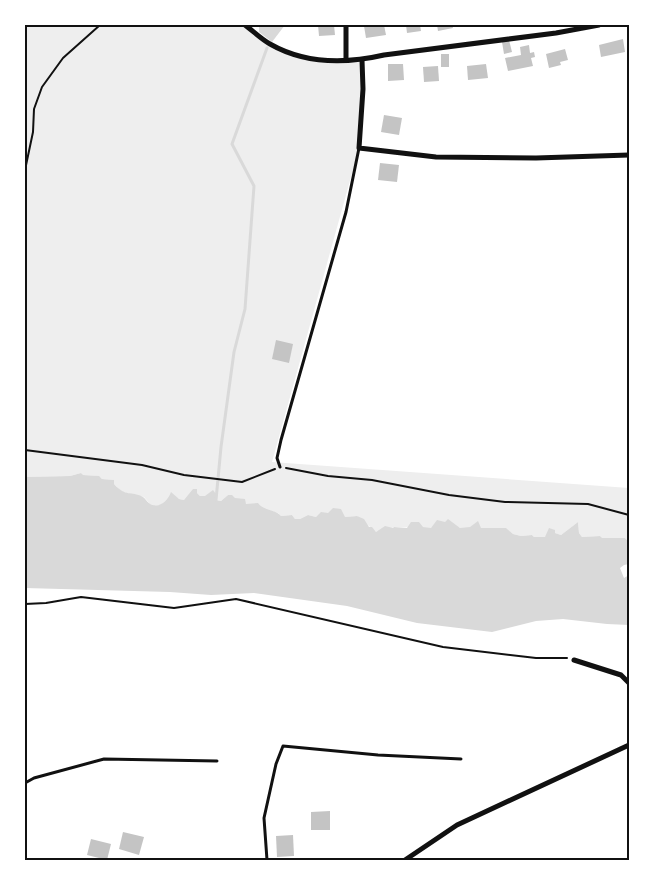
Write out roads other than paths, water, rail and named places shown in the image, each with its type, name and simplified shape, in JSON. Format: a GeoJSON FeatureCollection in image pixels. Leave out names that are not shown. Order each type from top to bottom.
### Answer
{"type":"FeatureCollection","features":[{"type":"Feature","properties":{"kind":"street"},"geometry":{"type":"LineString","coordinates":[[245,25],[269,43],[290,54],[306,59],[323,61],[362,60],[384,54],[556,33],[599,25]]}},
{"type":"Feature","properties":{"kind":"street"},"geometry":{"type":"LineString","coordinates":[[346,25],[346,60]]}},
{"type":"Feature","properties":{"kind":"street"},"geometry":{"type":"LineString","coordinates":[[362,60],[363,89],[359,148],[436,157],[546,158],[629,155]]}},
{"type":"Feature","properties":{"kind":"street"},"geometry":{"type":"LineString","coordinates":[[574,660],[621,675],[629,683]]}},
{"type":"Feature","properties":{"kind":"street"},"geometry":{"type":"LineString","coordinates":[[405,860],[457,825],[629,745]]}},
{"type":"Feature","properties":{"kind":"lane"},"geometry":{"type":"LineString","coordinates":[[280,467],[277,458],[280,440],[346,212],[359,148]]}},
{"type":"Feature","properties":{"kind":"lane"},"geometry":{"type":"LineString","coordinates":[[267,860],[264,818],[276,764],[283,746],[378,755],[461,758]]}},
{"type":"Feature","properties":{"kind":"lane"},"geometry":{"type":"LineString","coordinates":[[25,783],[34,778],[104,760],[217,761]]}},
{"type":"Feature","properties":{"kind":"waterway"},"geometry":{"type":"LineString","coordinates":[[216,500],[234,352],[245,309],[254,186],[232,144],[267,48]]}}]}
